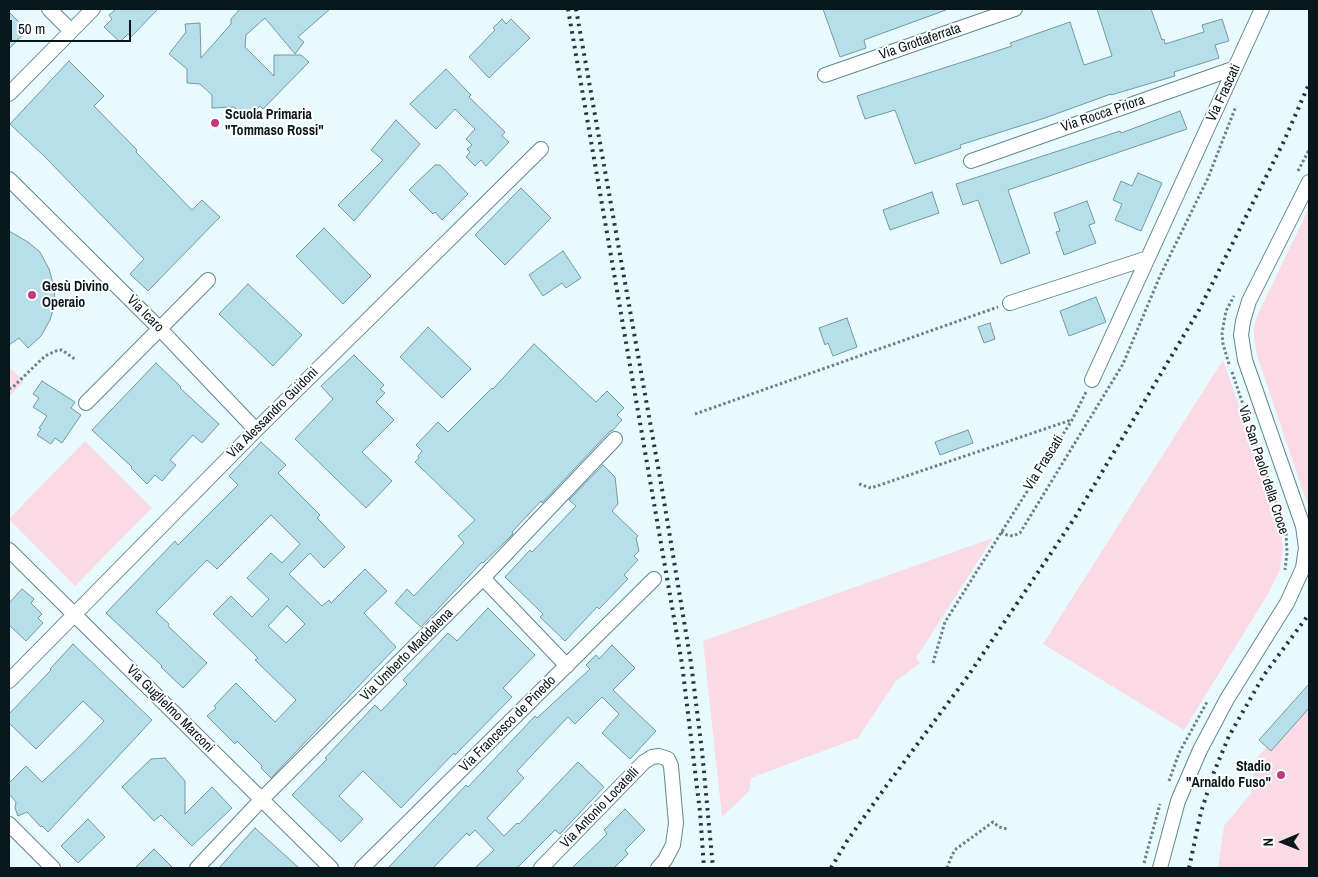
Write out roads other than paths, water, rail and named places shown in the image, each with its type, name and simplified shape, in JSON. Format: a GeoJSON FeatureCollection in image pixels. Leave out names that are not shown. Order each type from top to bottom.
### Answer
{"type":"FeatureCollection","features":[{"type":"Feature","properties":{"kind":"street"},"geometry":{"type":"LineString","coordinates":[[49,9],[70,30]]}},
{"type":"Feature","properties":{"kind":"street"},"geometry":{"type":"LineString","coordinates":[[9,94],[70,30],[93,9]]}},
{"type":"Feature","properties":{"kind":"street","name":"Via Grottaferrata"},"geometry":{"type":"LineString","coordinates":[[825,75],[1015,9]]}},
{"type":"Feature","properties":{"kind":"street","name":"Via Frascati"},"geometry":{"type":"LineString","coordinates":[[1092,380],[1262,9]]}},
{"type":"Feature","properties":{"kind":"street","name":"Via Rocca Priora"},"geometry":{"type":"LineString","coordinates":[[971,160],[1235,68]]}},
{"type":"Feature","properties":{"kind":"street","name":"Via Alessandro Guidoni"},"geometry":{"type":"LineString","coordinates":[[9,681],[256,430],[541,149]]}},
{"type":"Feature","properties":{"kind":"street","name":"Via Icaro"},"geometry":{"type":"LineString","coordinates":[[9,179],[160,329],[256,430]]}},
{"type":"Feature","properties":{"kind":"street","name":"Via San Paolo della Croce"},"geometry":{"type":"LineString","coordinates":[[1160,868],[1176,807],[1200,750],[1227,699],[1287,603],[1303,568],[1306,548],[1302,526],[1246,360],[1241,335],[1249,301],[1309,182]]}},
{"type":"Feature","properties":{"kind":"street"},"geometry":{"type":"LineString","coordinates":[[1010,303],[1148,258]]}},
{"type":"Feature","properties":{"kind":"street"},"geometry":{"type":"LineString","coordinates":[[86,403],[208,280]]}},
{"type":"Feature","properties":{"kind":"street","name":"Via Umberto Maddalena"},"geometry":{"type":"LineString","coordinates":[[197,868],[261,800],[483,578],[615,439]]}},
{"type":"Feature","properties":{"kind":"street","name":"Via Guglielmo Marconi"},"geometry":{"type":"LineString","coordinates":[[9,550],[331,868]]}},
{"type":"Feature","properties":{"kind":"street"},"geometry":{"type":"LineString","coordinates":[[483,578],[567,666]]}},
{"type":"Feature","properties":{"kind":"street","name":"Via Francesco de Pinedo"},"geometry":{"type":"LineString","coordinates":[[362,868],[654,579]]}},
{"type":"Feature","properties":{"kind":"street","name":"Via Antonio Locatelli"},"geometry":{"type":"LineString","coordinates":[[541,868],[644,762],[663,756],[668,759],[671,766],[676,834],[671,851],[658,868]]}},
{"type":"Feature","properties":{"kind":"street"},"geometry":{"type":"LineString","coordinates":[[9,824],[53,868]]}},
{"type":"Feature","properties":{"kind":"railway"},"geometry":{"type":"LineString","coordinates":[[568,9],[682,664],[700,812],[704,868]]}},
{"type":"Feature","properties":{"kind":"railway"},"geometry":{"type":"LineString","coordinates":[[576,9],[662,489],[691,663],[702,751],[713,868]]}},
{"type":"Feature","properties":{"kind":"railway"},"geometry":{"type":"LineString","coordinates":[[831,868],[847,841],[968,676],[1074,519],[1199,310],[1284,141],[1309,84]]}},
{"type":"Feature","properties":{"kind":"railway"},"geometry":{"type":"LineString","coordinates":[[1189,868],[1201,812],[1214,772],[1229,736],[1264,675],[1309,614]]}},
{"type":"Feature","properties":{"kind":"place","name":"Scuola Primaria \"Tommaso Rossi\""},"geometry":{"type":"Point","coordinates":[215,123]}},
{"type":"Feature","properties":{"kind":"place","name":"Gesù Divino Operaio"},"geometry":{"type":"Point","coordinates":[32,295]}},
{"type":"Feature","properties":{"kind":"place","name":"Stadio \"Arnaldo Fuso\""},"geometry":{"type":"Point","coordinates":[1281,775]}}]}
